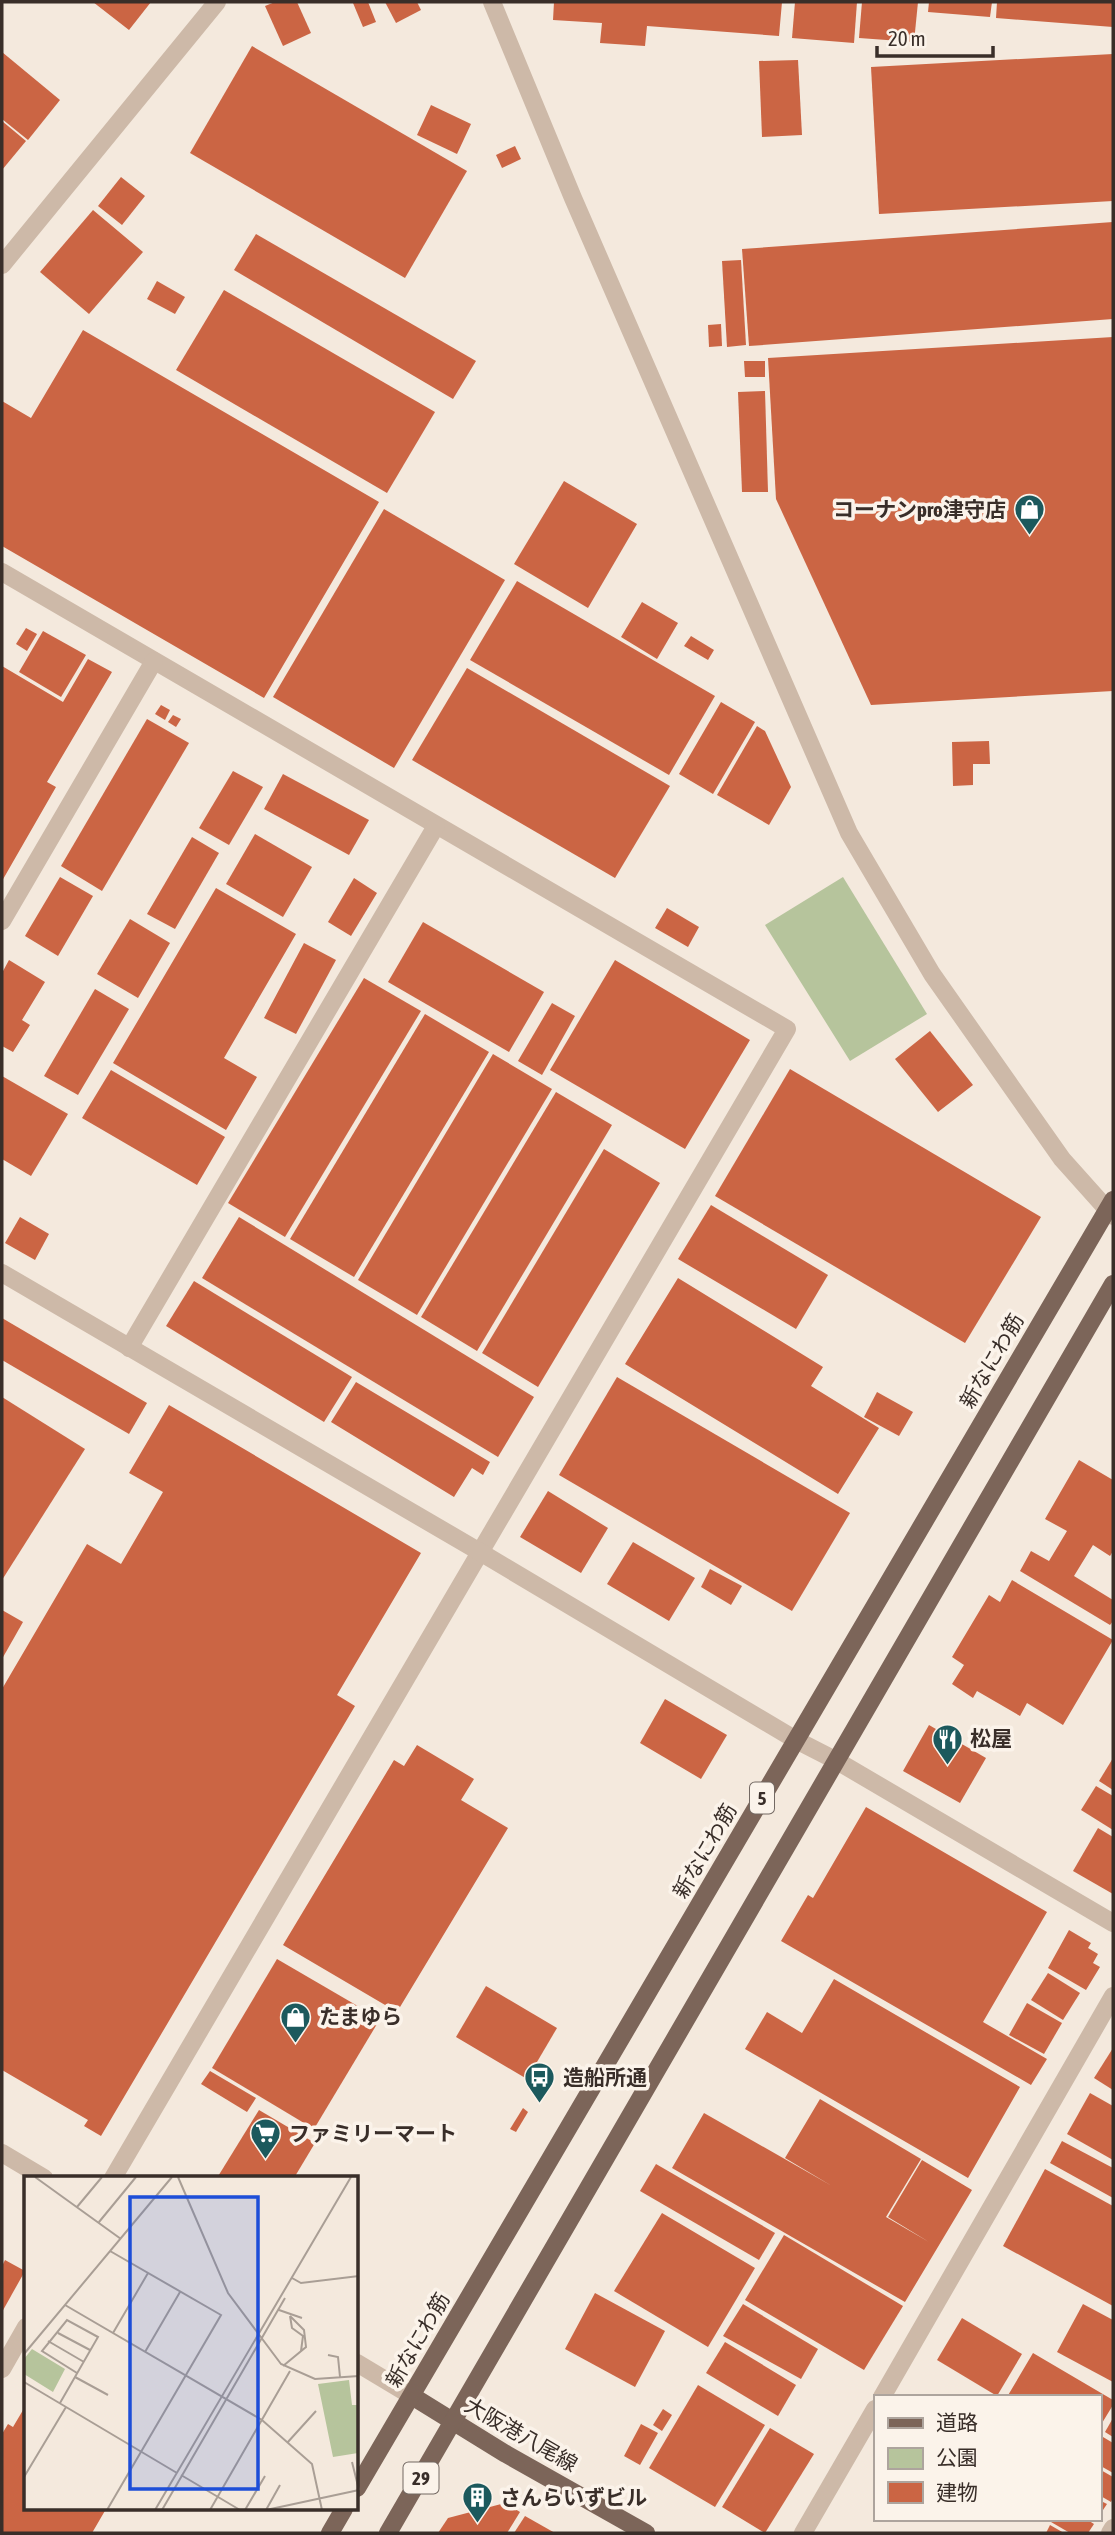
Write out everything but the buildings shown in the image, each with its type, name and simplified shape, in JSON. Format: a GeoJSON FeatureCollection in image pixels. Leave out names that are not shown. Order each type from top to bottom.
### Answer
{"type":"FeatureCollection","features":[{"type":"Feature","properties":{"kind":"main road","name":"新なにわ筋"},"geometry":{"type":"LineString","coordinates":[[359,2484],[1111,1209]]}},
{"type":"Feature","properties":{"kind":"main road","name":"5"},"geometry":{"type":"LineString","coordinates":[[454,2422],[1113,1284]]}},
{"type":"Feature","properties":{"kind":"main road","name":"大阪港八尾線"},"geometry":{"type":"LineString","coordinates":[[412,2396],[646,2533]]}},
{"type":"Feature","properties":{"kind":"main road","name":"29"},"geometry":{"type":"LineString","coordinates":[[388,2533],[454,2422]]}},
{"type":"Feature","properties":{"kind":"main road"},"geometry":{"type":"LineString","coordinates":[[330,2533],[343,2510]]}},
{"type":"Feature","properties":{"kind":"street"},"geometry":{"type":"LineString","coordinates":[[2,265],[217,2]]}},
{"type":"Feature","properties":{"kind":"street"},"geometry":{"type":"LineString","coordinates":[[492,2],[573,198],[849,833],[932,974],[1062,1159],[1111,1209]]}},
{"type":"Feature","properties":{"kind":"street"},"geometry":{"type":"LineString","coordinates":[[2,572],[787,1029],[114,2176]]}},
{"type":"Feature","properties":{"kind":"street"},"geometry":{"type":"LineString","coordinates":[[2,921],[154,661]]}},
{"type":"Feature","properties":{"kind":"street"},"geometry":{"type":"LineString","coordinates":[[129,1348],[436,825]]}},
{"type":"Feature","properties":{"kind":"street"},"geometry":{"type":"LineString","coordinates":[[2,1273],[796,1740],[1113,1923]]}},
{"type":"Feature","properties":{"kind":"street"},"geometry":{"type":"LineString","coordinates":[[883,2395],[1113,1996]]}},
{"type":"Feature","properties":{"kind":"street"},"geometry":{"type":"LineString","coordinates":[[2,2153],[41,2176]]}},
{"type":"Feature","properties":{"kind":"street"},"geometry":{"type":"LineString","coordinates":[[2,2369],[24,2330]]}},
{"type":"Feature","properties":{"kind":"street"},"geometry":{"type":"LineString","coordinates":[[359,2364],[412,2396]]}},
{"type":"Feature","properties":{"kind":"street"},"geometry":{"type":"LineString","coordinates":[[803,2533],[874,2411]]}},
{"type":"Feature","properties":{"kind":"street"},"geometry":{"type":"LineString","coordinates":[[1110,2533],[1113,2528]]}},
{"type":"Feature","properties":{"kind":"green space"},"geometry":{"type":"Polygon","coordinates":[[[843,877],[927,1014],[850,1061],[765,925],[843,877]]]}},
{"type":"Feature","properties":{"kind":"place","name":"コーナンpro津守店"},"geometry":{"type":"Point","coordinates":[1029,537]}},
{"type":"Feature","properties":{"kind":"place","name":"松屋"},"geometry":{"type":"Point","coordinates":[947,1766]}},
{"type":"Feature","properties":{"kind":"place","name":"たまゆら"},"geometry":{"type":"Point","coordinates":[296,2044]}},
{"type":"Feature","properties":{"kind":"place","name":"造船所通"},"geometry":{"type":"Point","coordinates":[540,2105]}},
{"type":"Feature","properties":{"kind":"place","name":"ファミリーマート"},"geometry":{"type":"Point","coordinates":[266,2161]}},
{"type":"Feature","properties":{"kind":"place","name":"さんらいずビル"},"geometry":{"type":"Point","coordinates":[477,2525]}}]}
